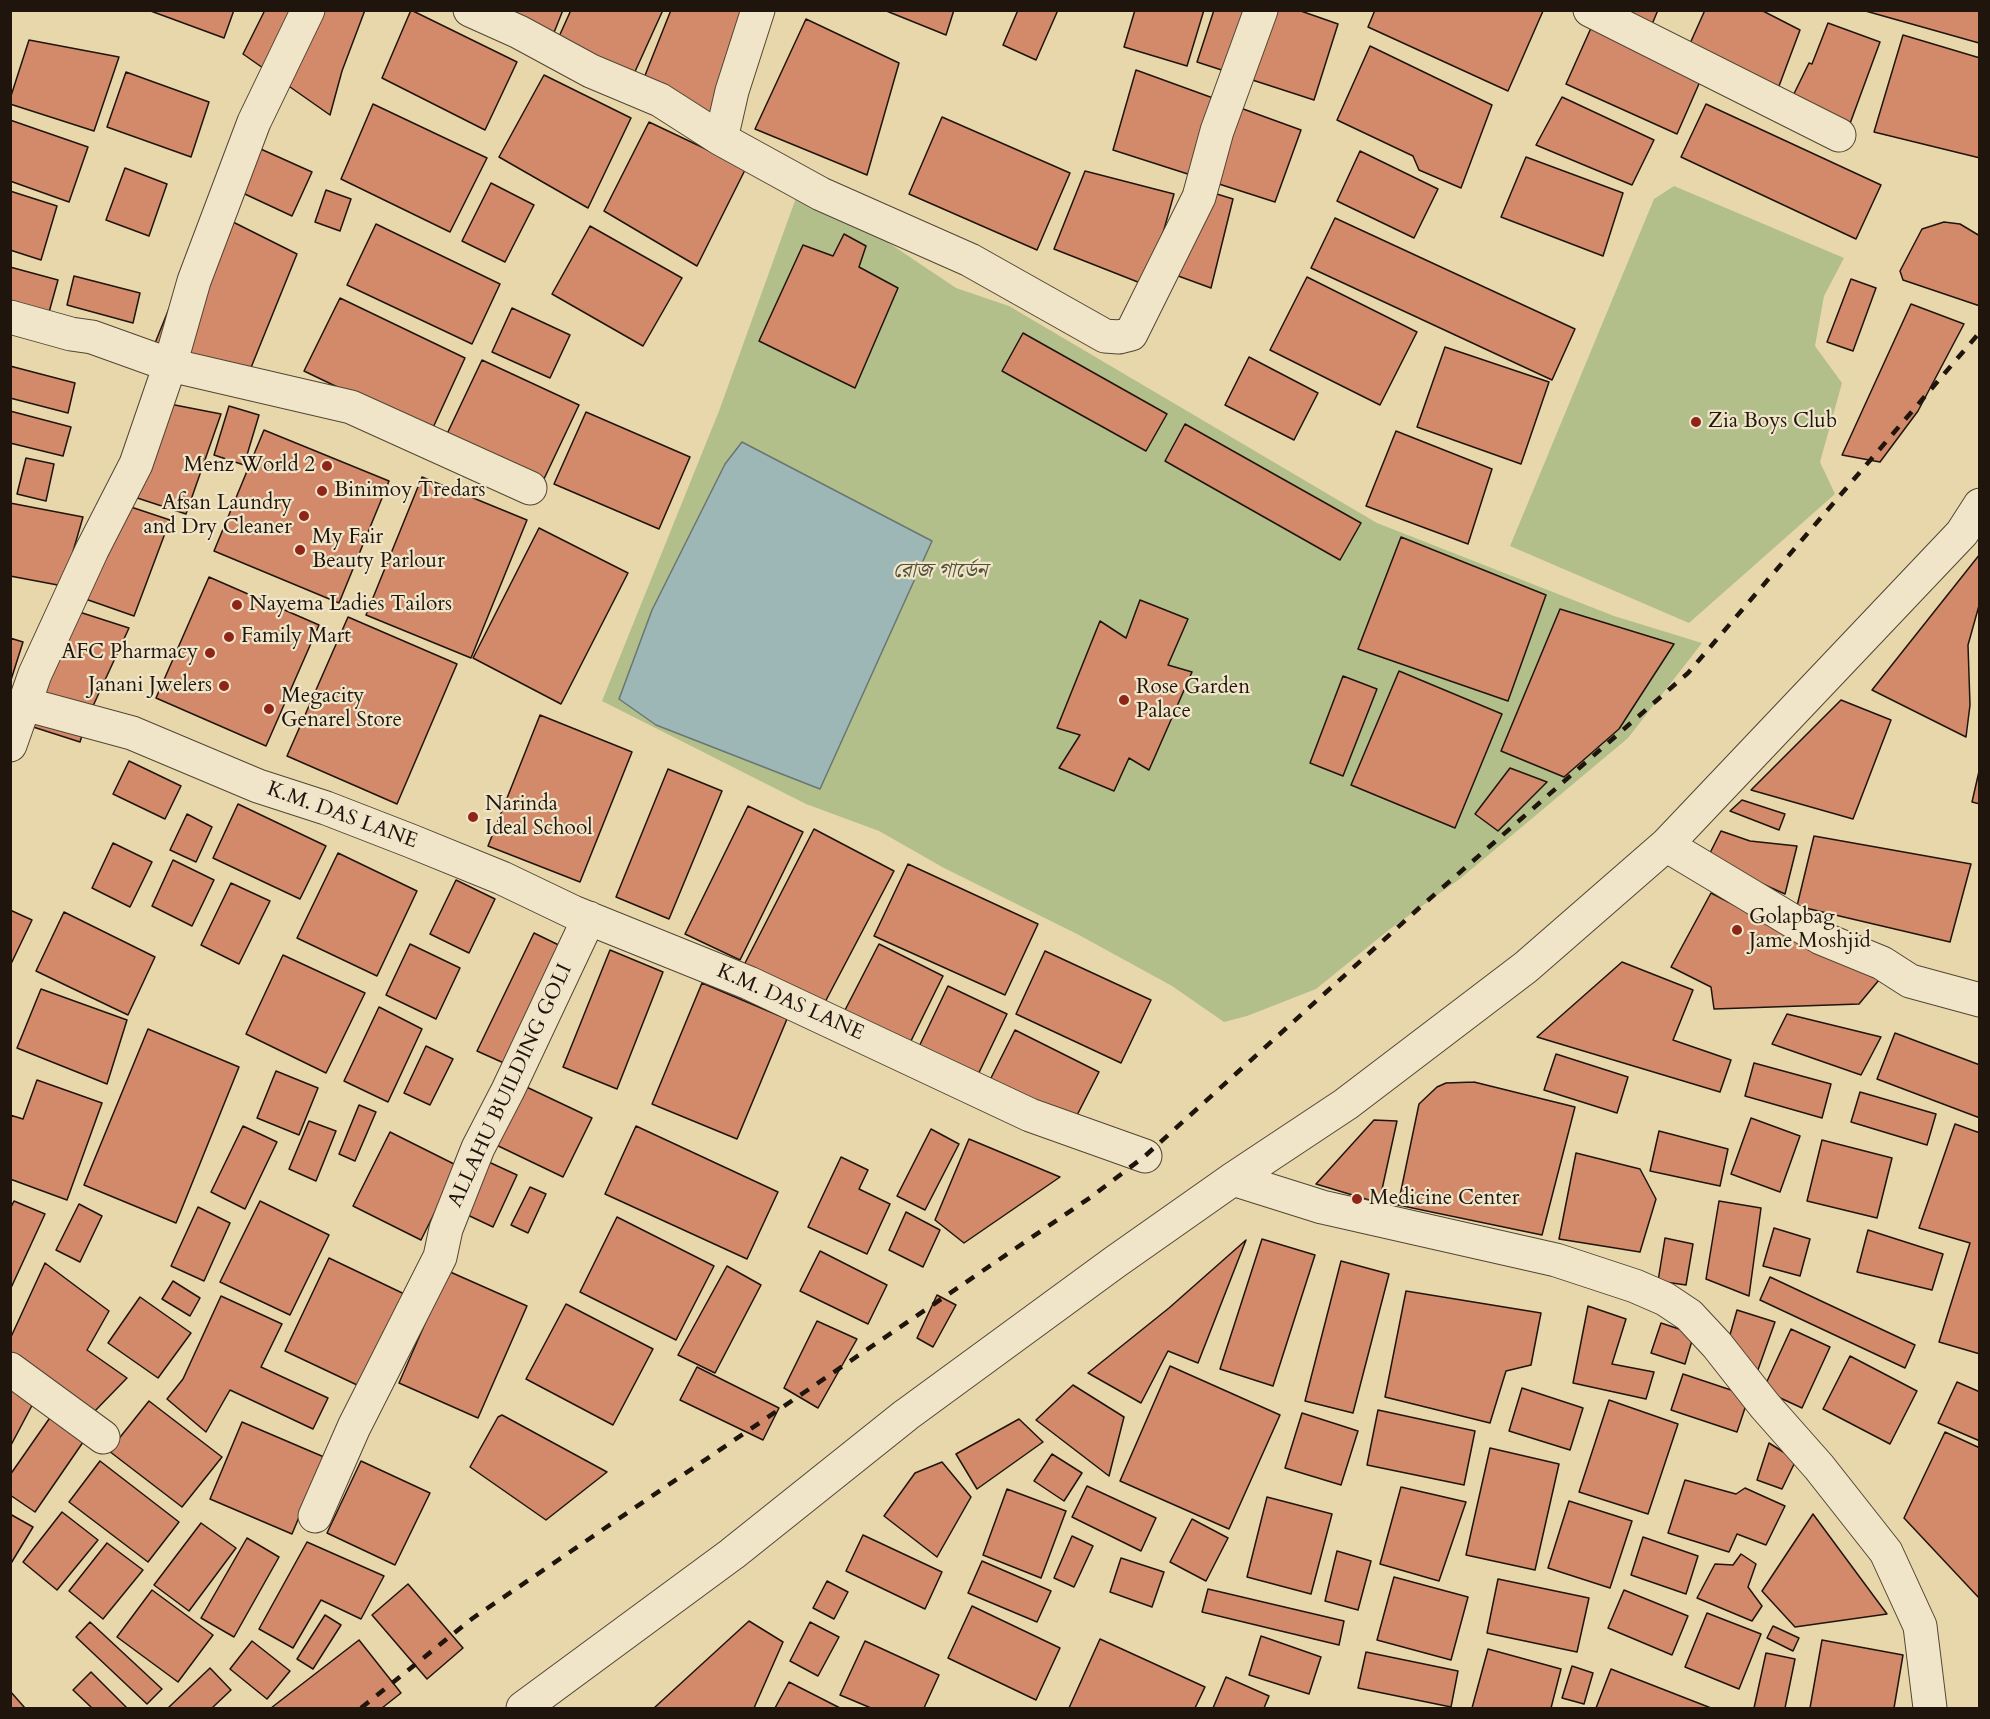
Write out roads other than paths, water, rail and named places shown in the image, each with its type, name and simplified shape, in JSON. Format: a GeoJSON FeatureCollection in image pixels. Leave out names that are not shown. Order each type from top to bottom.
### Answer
{"type":"FeatureCollection","features":[{"type":"Feature","properties":{"kind":"street"},"geometry":{"type":"LineString","coordinates":[[10,745],[35,674],[92,549],[136,464],[170,365],[194,281],[254,122],[308,10]]}},
{"type":"Feature","properties":{"kind":"street"},"geometry":{"type":"LineString","coordinates":[[470,10],[519,32],[591,71],[660,100],[721,140],[820,194],[970,260],[1105,336],[1119,337],[1131,334],[1199,197],[1217,131],[1261,10]]}},
{"type":"Feature","properties":{"kind":"street"},"geometry":{"type":"LineString","coordinates":[[721,140],[732,91],[758,10]]}},
{"type":"Feature","properties":{"kind":"street"},"geometry":{"type":"LineString","coordinates":[[1590,10],[1839,135]]}},
{"type":"Feature","properties":{"kind":"street"},"geometry":{"type":"LineString","coordinates":[[10,317],[71,334],[92,337],[170,365],[351,407],[530,488]]}},
{"type":"Feature","properties":{"kind":"street"},"geometry":{"type":"LineString","coordinates":[[523,1708],[732,1554],[906,1415],[1115,1262],[1233,1179],[1346,1104],[1526,967],[1666,845],[1971,536],[1980,506]]}},
{"type":"Feature","properties":{"kind":"street","name":"K.M. DAS LANE"},"geometry":{"type":"LineString","coordinates":[[25,704],[132,733],[258,786],[326,808],[411,841],[502,878],[589,918],[749,983],[1030,1115],[1145,1156]]}},
{"type":"Feature","properties":{"kind":"street"},"geometry":{"type":"LineString","coordinates":[[1666,845],[1821,938],[1882,963],[1910,981],[1980,1000]]}},
{"type":"Feature","properties":{"kind":"street","name":"ALLAHU BUILDING GOLI"},"geometry":{"type":"LineString","coordinates":[[315,1516],[354,1426],[440,1257],[446,1229],[478,1148],[508,1090],[589,918]]}},
{"type":"Feature","properties":{"kind":"street"},"geometry":{"type":"LineString","coordinates":[[1233,1179],[1322,1207],[1556,1260],[1635,1286],[1665,1299],[1689,1315],[1717,1344],[1765,1406],[1819,1467],[1886,1552],[1920,1626],[1930,1708]]}},
{"type":"Feature","properties":{"kind":"street"},"geometry":{"type":"LineString","coordinates":[[10,1369],[103,1437]]}},
{"type":"Feature","properties":{"kind":"water"},"geometry":{"type":"Polygon","coordinates":[[[742,442],[932,541],[820,789],[656,725],[619,699],[652,610],[725,464],[742,442]]]}},
{"type":"Feature","properties":{"kind":"railway"},"geometry":{"type":"LineString","coordinates":[[361,1708],[473,1618],[1091,1197],[1145,1156],[1418,909],[1688,673],[1980,332]]}},
{"type":"Feature","properties":{"kind":"place","name":"Zia Boys Club"},"geometry":{"type":"Point","coordinates":[1696,422]}},
{"type":"Feature","properties":{"kind":"place","name":"Menz World 2"},"geometry":{"type":"Point","coordinates":[327,466]}},
{"type":"Feature","properties":{"kind":"place","name":"Binimoy Tredars"},"geometry":{"type":"Point","coordinates":[322,491]}},
{"type":"Feature","properties":{"kind":"place","name":"Afsan Laundry and Dry Cleaner"},"geometry":{"type":"Point","coordinates":[304,516]}},
{"type":"Feature","properties":{"kind":"place","name":"My Fair Beauty Parlour"},"geometry":{"type":"Point","coordinates":[300,550]}},
{"type":"Feature","properties":{"kind":"place","name":"Nayema Ladies Tailors"},"geometry":{"type":"Point","coordinates":[237,605]}},
{"type":"Feature","properties":{"kind":"place","name":"Family Mart"},"geometry":{"type":"Point","coordinates":[229,637]}},
{"type":"Feature","properties":{"kind":"place","name":"AFC Pharmacy"},"geometry":{"type":"Point","coordinates":[210,653]}},
{"type":"Feature","properties":{"kind":"place","name":"Janani Jwelers"},"geometry":{"type":"Point","coordinates":[224,686]}},
{"type":"Feature","properties":{"kind":"place","name":"Rose Garden Palace"},"geometry":{"type":"Point","coordinates":[1124,700]}},
{"type":"Feature","properties":{"kind":"place","name":"Megacity Genarel Store"},"geometry":{"type":"Point","coordinates":[269,709]}},
{"type":"Feature","properties":{"kind":"place","name":"Narinda Ideal School"},"geometry":{"type":"Point","coordinates":[473,817]}},
{"type":"Feature","properties":{"kind":"place","name":"Golapbag Jame Moshjid"},"geometry":{"type":"Point","coordinates":[1737,930]}},
{"type":"Feature","properties":{"kind":"place","name":"Medicine Center"},"geometry":{"type":"Point","coordinates":[1357,1199]}},
{"type":"Feature","properties":{"kind":"park label","name":"রোজ গার্ডেন"},"geometry":{"type":"Point","coordinates":[940,572]}}]}
